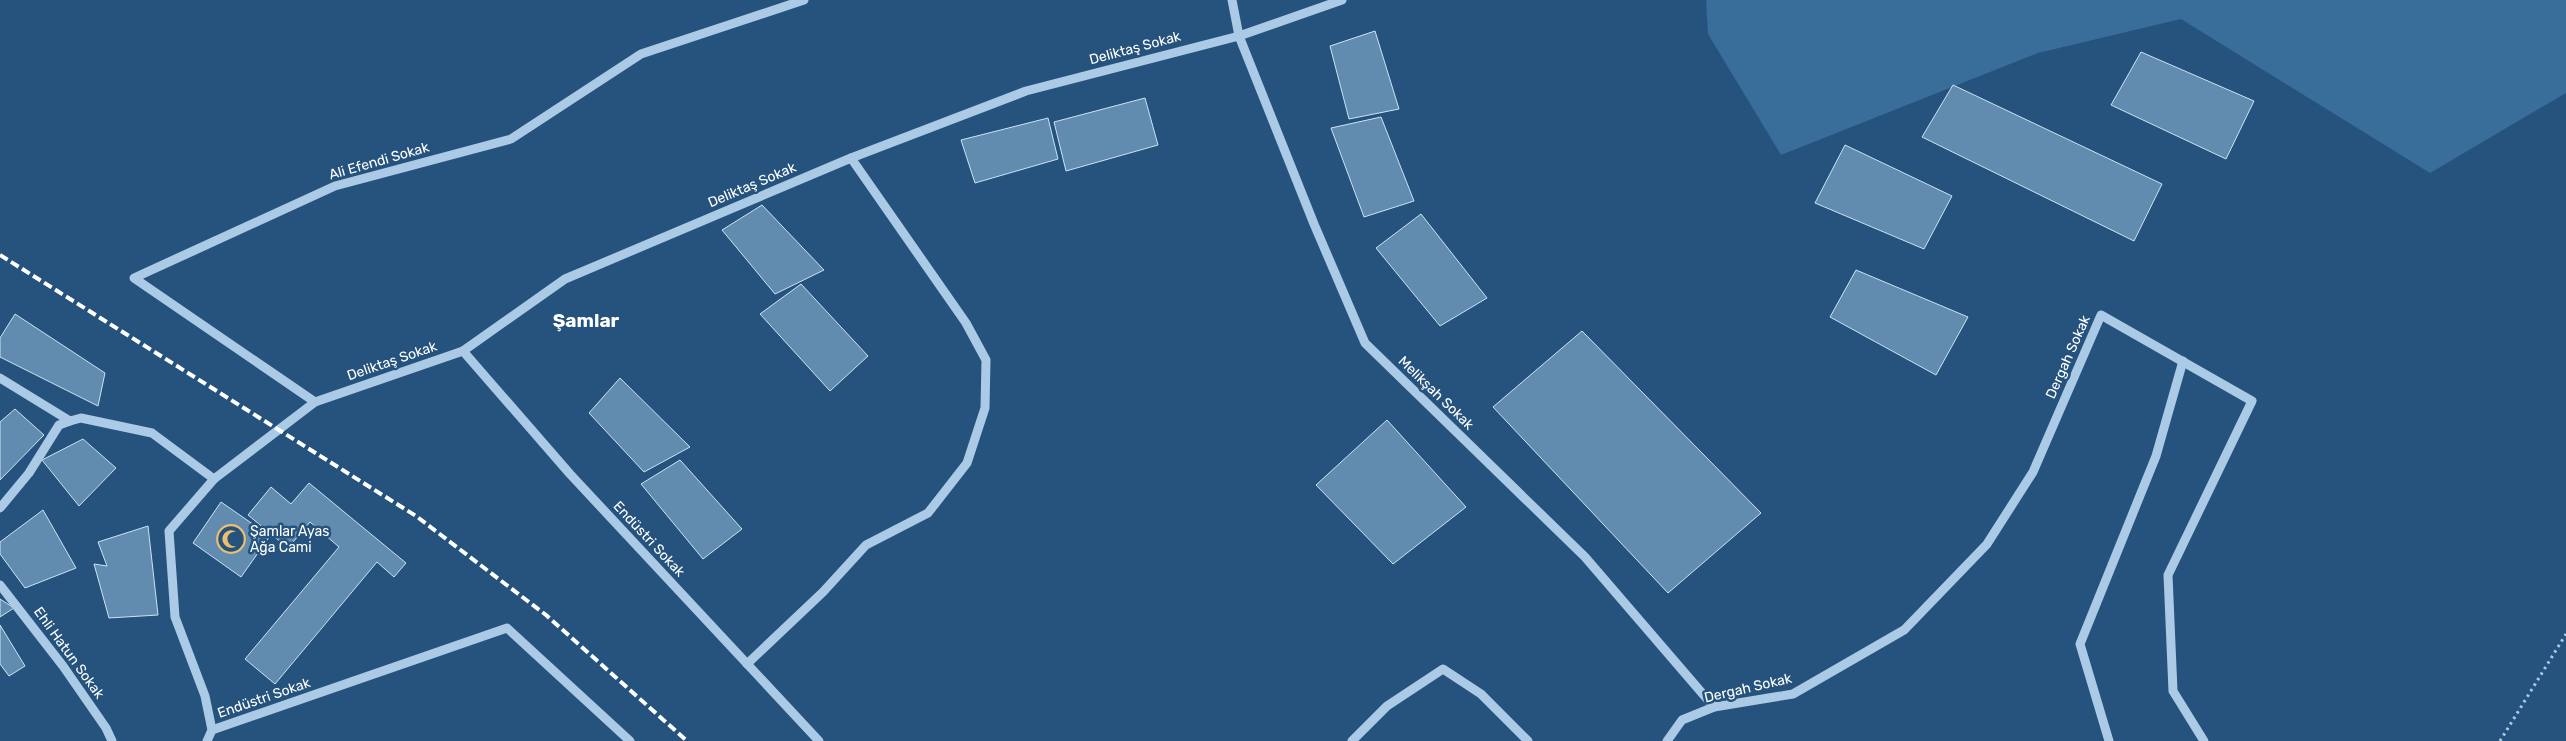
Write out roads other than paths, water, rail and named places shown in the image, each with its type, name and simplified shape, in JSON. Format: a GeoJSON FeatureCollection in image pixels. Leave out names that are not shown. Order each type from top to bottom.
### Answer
{"type":"FeatureCollection","features":[{"type":"Feature","properties":{"kind":"street","name":"Ali Efendi Sokak"},"geometry":{"type":"LineString","coordinates":[[315,402],[134,278],[335,186],[511,138],[641,54],[804,0]]}},
{"type":"Feature","properties":{"kind":"street"},"geometry":{"type":"LineString","coordinates":[[1232,0],[1239,36]]}},
{"type":"Feature","properties":{"kind":"street","name":"Deliktaş Sokak"},"geometry":{"type":"LineString","coordinates":[[212,730],[205,696],[176,617],[169,531],[214,479],[315,402],[463,351],[565,279],[851,158],[1026,91],[1239,36],[1342,0]]}},
{"type":"Feature","properties":{"kind":"street","name":"Melikşah Sokak"},"geometry":{"type":"LineString","coordinates":[[1239,36],[1314,224],[1365,343],[1585,557],[1714,707]]}},
{"type":"Feature","properties":{"kind":"street"},"geometry":{"type":"LineString","coordinates":[[747,664],[823,592],[866,545],[928,512],[967,464],[985,408],[986,360],[966,323],[851,158]]}},
{"type":"Feature","properties":{"kind":"street","name":"Dergah Sokak"},"geometry":{"type":"LineString","coordinates":[[1667,741],[1682,720],[1714,707],[1793,694],[1904,630],[1988,544],[2033,472],[2100,316],[2184,361],[2252,401],[2168,575],[2173,691],[2204,741]]}},
{"type":"Feature","properties":{"kind":"street","name":"Endüstri Sokak"},"geometry":{"type":"LineString","coordinates":[[463,351],[570,474],[819,741]]}},
{"type":"Feature","properties":{"kind":"street"},"geometry":{"type":"LineString","coordinates":[[2110,741],[2080,644],[2156,456],[2184,361]]}},
{"type":"Feature","properties":{"kind":"street"},"geometry":{"type":"LineString","coordinates":[[0,378],[70,421]]}},
{"type":"Feature","properties":{"kind":"street"},"geometry":{"type":"LineString","coordinates":[[0,508],[29,473],[59,424],[81,418],[152,433],[214,479]]}},
{"type":"Feature","properties":{"kind":"street","name":"Ehli Hatun Sokak"},"geometry":{"type":"LineString","coordinates":[[0,585],[63,666],[106,728],[112,741]]}},
{"type":"Feature","properties":{"kind":"street","name":"Endüstri Sokak"},"geometry":{"type":"LineString","coordinates":[[212,730],[507,628],[630,741]]}},
{"type":"Feature","properties":{"kind":"street"},"geometry":{"type":"LineString","coordinates":[[1352,741],[1387,706],[1442,669],[1481,694],[1528,741]]}},
{"type":"Feature","properties":{"kind":"street"},"geometry":{"type":"LineString","coordinates":[[206,741],[212,730]]}},
{"type":"Feature","properties":{"kind":"street"},"geometry":{"type":"LineString","coordinates":[[1656,741],[1667,741]]}},
{"type":"Feature","properties":{"kind":"railway"},"geometry":{"type":"LineString","coordinates":[[0,255],[416,516],[546,615],[687,741]]}},
{"type":"Feature","properties":{"kind":"place","name":"Şamlar Ayas Ağa Cami"},"geometry":{"type":"Point","coordinates":[231,539]}},
{"type":"Feature","properties":{"kind":"district","name":"Şamlar"},"geometry":{"type":"Point","coordinates":[586,320]}}]}
